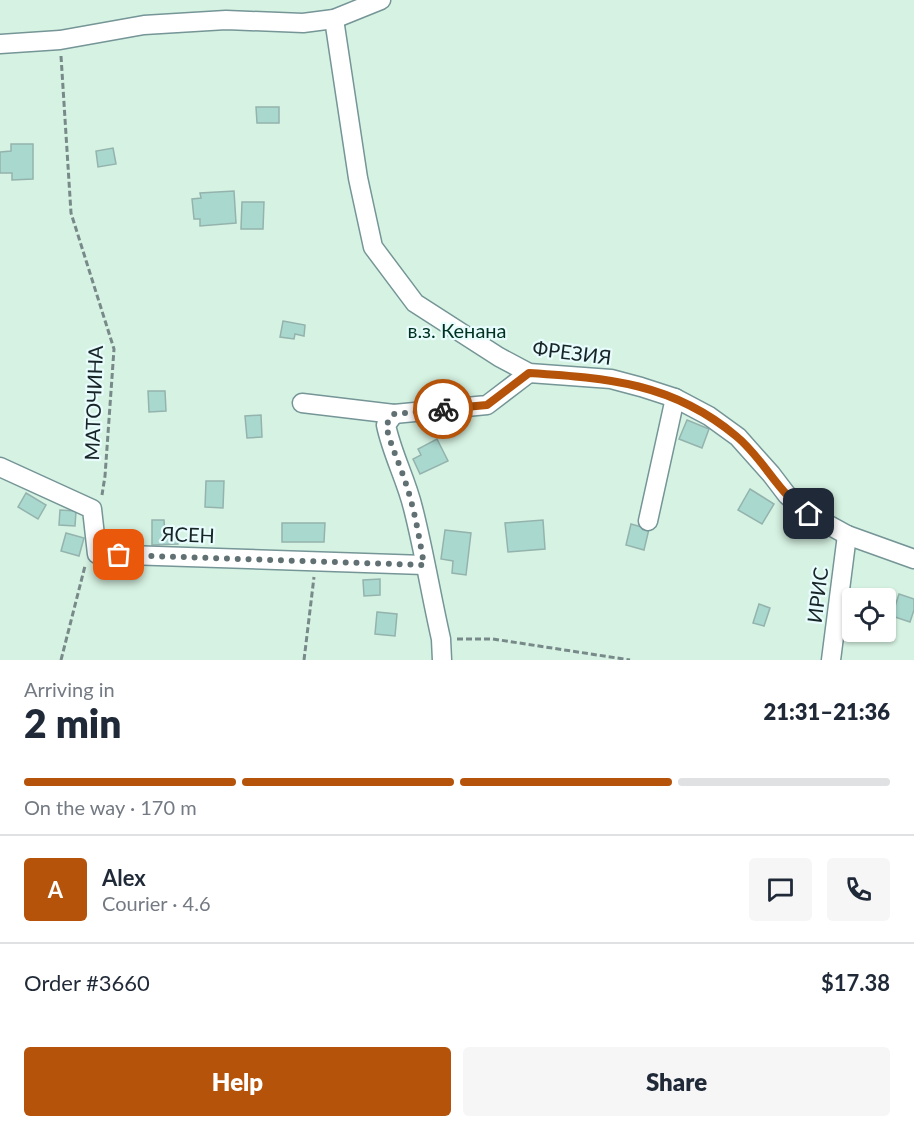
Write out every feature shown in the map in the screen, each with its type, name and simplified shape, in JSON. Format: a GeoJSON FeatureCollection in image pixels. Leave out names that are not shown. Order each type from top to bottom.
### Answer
{"type":"FeatureCollection","features":[{"type":"Feature","properties":{"kind":"street"},"geometry":{"type":"LineString","coordinates":[[0,44],[60,40],[144,26],[226,20],[303,23],[334,19],[381,0]]}},
{"type":"Feature","properties":{"kind":"street","name":"ФРЕЗИЯ"},"geometry":{"type":"LineString","coordinates":[[334,19],[358,178],[373,247],[415,303],[499,357],[529,373],[611,379],[675,398],[709,416],[738,438],[787,495],[809,514],[847,535],[914,559]]}},
{"type":"Feature","properties":{"kind":"street"},"geometry":{"type":"LineString","coordinates":[[302,403],[394,414],[487,405],[529,373]]}},
{"type":"Feature","properties":{"kind":"street"},"geometry":{"type":"LineString","coordinates":[[648,521],[675,398]]}},
{"type":"Feature","properties":{"kind":"street"},"geometry":{"type":"LineString","coordinates":[[394,414],[386,425],[390,445],[404,477],[413,508],[441,639],[442,660]]}},
{"type":"Feature","properties":{"kind":"street","name":"ЯСЕН"},"geometry":{"type":"LineString","coordinates":[[0,467],[92,509],[97,554],[424,565]]}},
{"type":"Feature","properties":{"kind":"street","name":"ИРИС"},"geometry":{"type":"LineString","coordinates":[[831,660],[847,535]]}},
{"type":"Feature","properties":{"kind":"path","name":"МАТОЧИНА"},"geometry":{"type":"LineString","coordinates":[[60,40],[70,213],[114,349],[105,476],[101,499]]}},
{"type":"Feature","properties":{"kind":"path"},"geometry":{"type":"LineString","coordinates":[[61,660],[87,560]]}},
{"type":"Feature","properties":{"kind":"path"},"geometry":{"type":"LineString","coordinates":[[304,660],[316,561]]}},
{"type":"Feature","properties":{"kind":"path"},"geometry":{"type":"LineString","coordinates":[[441,639],[493,639],[630,660]]}},
{"type":"Feature","properties":{"kind":"green space","name":"в.з. Кенана"},"geometry":{"type":"Polygon","coordinates":[[[0,0],[914,0],[914,660],[0,660],[0,0]]]}},
{"type":"Feature","properties":{"kind":"building"},"geometry":{"type":"Polygon","coordinates":[[[256,107],[279,107],[279,123],[257,123],[256,107]]]}},
{"type":"Feature","properties":{"kind":"building"},"geometry":{"type":"Polygon","coordinates":[[[11,144],[33,144],[33,179],[12,180],[12,173],[0,173],[0,152],[11,151],[11,144]]]}},
{"type":"Feature","properties":{"kind":"building"},"geometry":{"type":"Polygon","coordinates":[[[113,148],[116,164],[98,167],[96,151],[113,148]]]}},
{"type":"Feature","properties":{"kind":"building"},"geometry":{"type":"Polygon","coordinates":[[[234,191],[236,223],[200,226],[200,219],[194,219],[192,199],[201,198],[200,193],[234,191]]]}},
{"type":"Feature","properties":{"kind":"building"},"geometry":{"type":"Polygon","coordinates":[[[242,202],[264,202],[263,229],[241,229],[242,202]]]}},
{"type":"Feature","properties":{"kind":"building"},"geometry":{"type":"Polygon","coordinates":[[[283,321],[305,325],[304,336],[295,334],[294,339],[280,337],[283,321]]]}},
{"type":"Feature","properties":{"kind":"building"},"geometry":{"type":"Polygon","coordinates":[[[148,391],[165,391],[166,411],[149,412],[148,391]]]}},
{"type":"Feature","properties":{"kind":"building"},"geometry":{"type":"Polygon","coordinates":[[[261,415],[262,437],[247,438],[245,416],[261,415]]]}},
{"type":"Feature","properties":{"kind":"building"},"geometry":{"type":"Polygon","coordinates":[[[687,420],[709,429],[702,448],[679,439],[687,420]]]}},
{"type":"Feature","properties":{"kind":"building"},"geometry":{"type":"Polygon","coordinates":[[[437,439],[448,461],[420,474],[413,459],[421,455],[418,449],[437,439]]]}},
{"type":"Feature","properties":{"kind":"building"},"geometry":{"type":"Polygon","coordinates":[[[206,481],[224,481],[223,508],[205,507],[206,481]]]}},
{"type":"Feature","properties":{"kind":"building"},"geometry":{"type":"Polygon","coordinates":[[[750,489],[774,504],[762,524],[738,510],[750,489]]]}},
{"type":"Feature","properties":{"kind":"building"},"geometry":{"type":"Polygon","coordinates":[[[26,493],[46,505],[38,519],[18,507],[26,493]]]}},
{"type":"Feature","properties":{"kind":"building"},"geometry":{"type":"Polygon","coordinates":[[[60,510],[76,511],[75,526],[59,525],[60,510]]]}},
{"type":"Feature","properties":{"kind":"building"},"geometry":{"type":"Polygon","coordinates":[[[152,520],[164,520],[165,533],[178,532],[178,544],[152,545],[152,520]]]}},
{"type":"Feature","properties":{"kind":"building"},"geometry":{"type":"Polygon","coordinates":[[[543,520],[545,549],[508,552],[505,523],[543,520]]]}},
{"type":"Feature","properties":{"kind":"building"},"geometry":{"type":"Polygon","coordinates":[[[282,523],[325,523],[324,542],[282,542],[282,523]]]}},
{"type":"Feature","properties":{"kind":"building"},"geometry":{"type":"Polygon","coordinates":[[[631,524],[649,529],[644,550],[626,545],[631,524]]]}},
{"type":"Feature","properties":{"kind":"building"},"geometry":{"type":"Polygon","coordinates":[[[445,530],[471,533],[466,575],[452,573],[453,561],[441,559],[445,530]]]}},
{"type":"Feature","properties":{"kind":"building"},"geometry":{"type":"Polygon","coordinates":[[[66,533],[84,538],[79,556],[61,551],[66,533]]]}},
{"type":"Feature","properties":{"kind":"building"},"geometry":{"type":"Polygon","coordinates":[[[380,579],[380,595],[364,596],[363,580],[380,579]]]}},
{"type":"Feature","properties":{"kind":"building"},"geometry":{"type":"Polygon","coordinates":[[[899,594],[914,599],[914,610],[910,622],[896,617],[899,594]]]}},
{"type":"Feature","properties":{"kind":"building"},"geometry":{"type":"Polygon","coordinates":[[[759,604],[770,608],[764,626],[753,623],[759,604]]]}},
{"type":"Feature","properties":{"kind":"building"},"geometry":{"type":"Polygon","coordinates":[[[377,612],[397,614],[395,636],[375,634],[377,612]]]}},
{"type":"Feature","properties":{"kind":"way so far"},"geometry":{"type":"LineString","coordinates":[[119,555],[424,565],[413,508],[404,477],[390,445],[386,425],[394,414],[443,409]]}},
{"type":"Feature","properties":{"kind":"route"},"geometry":{"type":"LineString","coordinates":[[443,409],[487,405],[529,373],[611,379],[641,387],[675,398],[709,416],[738,438],[787,495],[809,514]]}}]}
